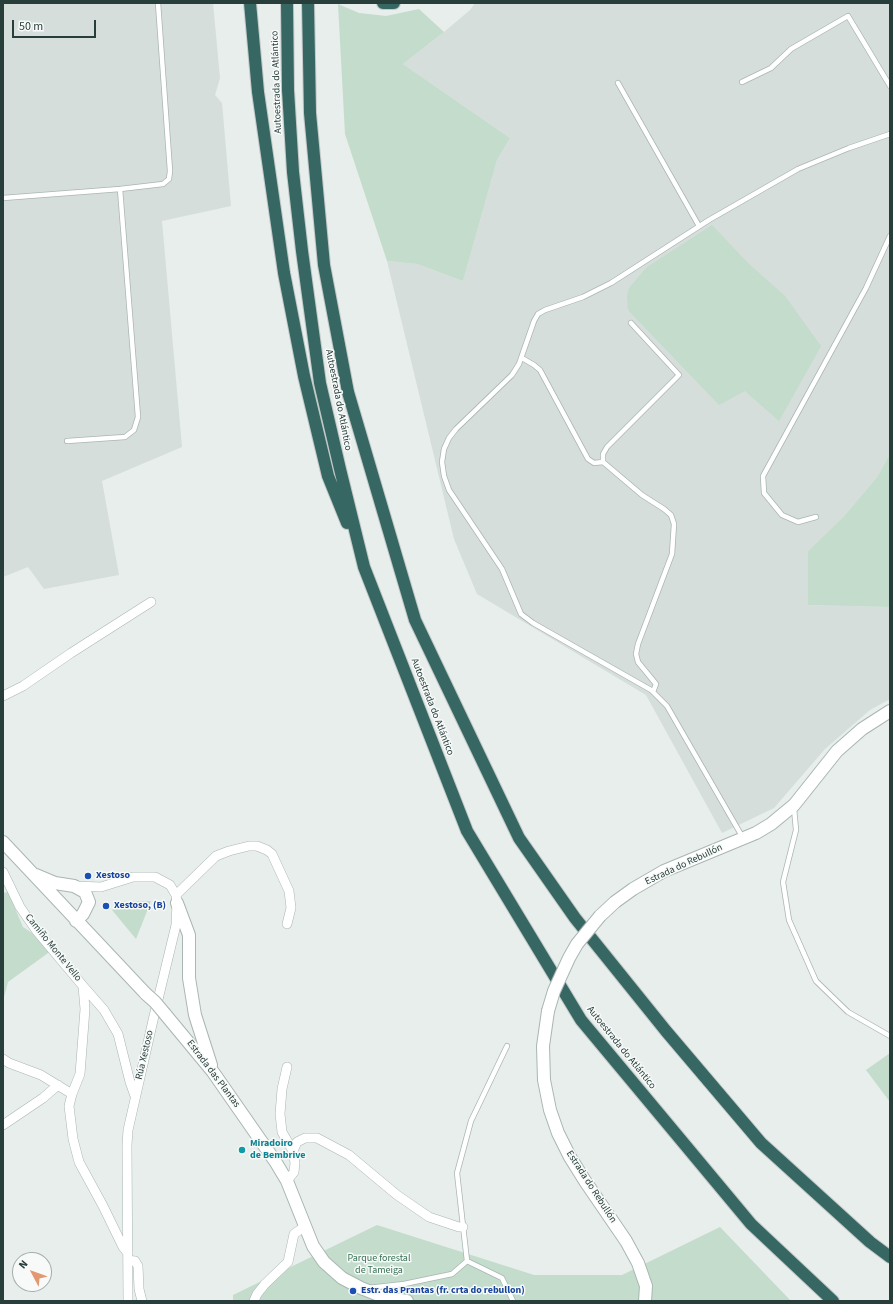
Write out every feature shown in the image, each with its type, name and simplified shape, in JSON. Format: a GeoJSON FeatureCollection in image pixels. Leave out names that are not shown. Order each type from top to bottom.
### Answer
{"type":"FeatureCollection","features":[{"type":"Feature","properties":{"kind":"highway"},"geometry":{"type":"LineString","coordinates":[[250,3],[258,92],[268,172],[284,273],[304,376],[328,476],[364,567]]}},
{"type":"Feature","properties":{"kind":"highway","name":"Autoestrada do Atlántico"},"geometry":{"type":"LineString","coordinates":[[287,3],[289,105],[293,172],[320,383],[364,567],[467,830],[581,1020],[750,1224],[831,1300]]}},
{"type":"Feature","properties":{"kind":"highway","name":"Autoestrada do Atlántico"},"geometry":{"type":"LineString","coordinates":[[308,3],[310,113],[324,265],[348,392],[415,620],[519,838],[575,918],[666,1031],[761,1143],[870,1242],[890,1256]]}},
{"type":"Feature","properties":{"kind":"highway"},"geometry":{"type":"LineString","coordinates":[[383,3],[394,3]]}},
{"type":"Feature","properties":{"kind":"street"},"geometry":{"type":"LineString","coordinates":[[3,696],[23,686],[71,653],[151,602]]}},
{"type":"Feature","properties":{"kind":"street","name":"Estrada do Rebullón"},"geometry":{"type":"LineString","coordinates":[[645,1301],[646,1286],[638,1263],[629,1246],[570,1157],[558,1133],[550,1110],[544,1080],[543,1046],[548,1011],[554,992],[577,944],[600,916],[627,893],[653,877],[743,838],[771,824],[794,805],[837,751],[862,729],[890,711]]}},
{"type":"Feature","properties":{"kind":"street","name":"Estrada das Plantas"},"geometry":{"type":"LineString","coordinates":[[3,842],[76,921],[155,1002],[213,1072],[266,1147],[286,1181],[304,1227],[313,1246],[324,1262],[342,1278],[361,1288],[386,1298],[407,1301]]}},
{"type":"Feature","properties":{"kind":"street"},"geometry":{"type":"LineString","coordinates":[[176,899],[216,856],[249,846],[257,846],[272,854],[289,891],[291,908],[287,924]]}},
{"type":"Feature","properties":{"kind":"street","name":"Camiño Monte Vello"},"geometry":{"type":"LineString","coordinates":[[3,872],[20,907],[36,930],[83,986],[85,1009],[80,1074],[69,1106],[73,1139],[79,1162],[128,1257],[135,1261],[138,1266],[139,1289],[142,1301]]}},
{"type":"Feature","properties":{"kind":"street"},"geometry":{"type":"LineString","coordinates":[[32,873],[55,883],[70,885],[101,886],[133,876],[145,876],[155,877],[170,886],[189,935],[190,978],[195,1015],[213,1072]]}},
{"type":"Feature","properties":{"kind":"street"},"geometry":{"type":"LineString","coordinates":[[54,896],[55,892],[59,888],[70,885],[85,892],[89,902]]}},
{"type":"Feature","properties":{"kind":"street"},"geometry":{"type":"LineString","coordinates":[[76,921],[83,914],[89,902],[101,886]]}},
{"type":"Feature","properties":{"kind":"street","name":"Rúa Xestoso"},"geometry":{"type":"LineString","coordinates":[[128,1301],[126,1145],[135,1096],[176,925],[176,899]]}},
{"type":"Feature","properties":{"kind":"street"},"geometry":{"type":"LineString","coordinates":[[83,986],[104,1010],[118,1034],[135,1096]]}},
{"type":"Feature","properties":{"kind":"street"},"geometry":{"type":"LineString","coordinates":[[3,1058],[9,1063],[41,1075],[72,1094]]}},
{"type":"Feature","properties":{"kind":"street"},"geometry":{"type":"LineString","coordinates":[[286,1181],[294,1172],[295,1163],[293,1151],[282,1132],[280,1114],[282,1089],[287,1067]]}},
{"type":"Feature","properties":{"kind":"street"},"geometry":{"type":"LineString","coordinates":[[3,1124],[43,1098],[58,1085]]}},
{"type":"Feature","properties":{"kind":"street"},"geometry":{"type":"LineString","coordinates":[[293,1151],[297,1142],[305,1138],[317,1138],[349,1155],[397,1195],[429,1216],[459,1227],[463,1227]]}},
{"type":"Feature","properties":{"kind":"street"},"geometry":{"type":"LineString","coordinates":[[254,1301],[257,1294],[265,1284],[288,1262],[294,1234],[304,1227]]}},
{"type":"Feature","properties":{"kind":"lane"},"geometry":{"type":"LineString","coordinates":[[3,198],[120,189],[163,184],[169,179],[170,171],[158,3]]}},
{"type":"Feature","properties":{"kind":"lane"},"geometry":{"type":"LineString","coordinates":[[742,82],[771,68],[791,49],[848,16],[890,86]]}},
{"type":"Feature","properties":{"kind":"lane"},"geometry":{"type":"LineString","coordinates":[[618,82],[699,226]]}},
{"type":"Feature","properties":{"kind":"lane"},"geometry":{"type":"LineString","coordinates":[[743,838],[668,706],[653,692],[533,623],[521,614],[502,569],[448,490],[442,462],[444,449],[449,438],[456,429],[512,375],[522,358],[534,320],[538,314],[545,310],[583,297],[611,283],[699,226],[798,169],[849,148],[890,134]]}},
{"type":"Feature","properties":{"kind":"lane"},"geometry":{"type":"LineString","coordinates":[[67,441],[125,437],[134,430],[138,417],[120,189]]}},
{"type":"Feature","properties":{"kind":"lane"},"geometry":{"type":"LineString","coordinates":[[816,517],[798,522],[782,515],[764,493],[763,476],[866,288],[890,236]]}},
{"type":"Feature","properties":{"kind":"lane"},"geometry":{"type":"LineString","coordinates":[[603,462],[603,454],[606,447],[679,375],[631,324]]}},
{"type":"Feature","properties":{"kind":"lane"},"geometry":{"type":"LineString","coordinates":[[522,358],[540,370],[588,459],[594,463],[603,462],[642,495],[667,512],[674,524],[672,554],[638,644],[636,654],[638,662],[656,684],[653,692]]}},
{"type":"Feature","properties":{"kind":"lane"},"geometry":{"type":"LineString","coordinates":[[794,805],[796,830],[783,882],[788,920],[816,981],[848,1012],[890,1036]]}},
{"type":"Feature","properties":{"kind":"lane"},"geometry":{"type":"LineString","coordinates":[[467,1262],[457,1173],[471,1121],[508,1046]]}},
{"type":"Feature","properties":{"kind":"lane"},"geometry":{"type":"LineString","coordinates":[[361,1288],[404,1284],[452,1274],[467,1262]]}},
{"type":"Feature","properties":{"kind":"lane"},"geometry":{"type":"LineString","coordinates":[[467,1262],[502,1278],[514,1301]]}},
{"type":"Feature","properties":{"kind":"shaded area"},"geometry":{"type":"Polygon","coordinates":[[[3,3],[213,3],[220,78],[215,95],[222,103],[231,206],[162,221],[182,447],[102,481],[119,575],[44,589],[28,567],[3,577],[3,3]]]}},
{"type":"Feature","properties":{"kind":"shaded area"},"geometry":{"type":"Polygon","coordinates":[[[475,3],[890,3],[890,454],[877,477],[844,516],[808,551],[808,605],[890,607],[890,699],[870,710],[825,749],[774,808],[722,833],[646,695],[477,594],[454,539],[387,261],[417,264],[463,281],[497,160],[510,138],[403,64],[470,10],[475,3]]]}},
{"type":"Feature","properties":{"kind":"green space"},"geometry":{"type":"Polygon","coordinates":[[[338,4],[359,13],[386,16],[419,9],[444,32],[403,64],[510,138],[497,160],[463,281],[417,264],[387,261],[345,134],[338,4]]]}},
{"type":"Feature","properties":{"kind":"green space"},"geometry":{"type":"Polygon","coordinates":[[[712,225],[747,262],[785,296],[821,346],[779,421],[745,391],[719,405],[628,310],[627,296],[629,288],[647,267],[712,225]]]}},
{"type":"Feature","properties":{"kind":"green space"},"geometry":{"type":"Polygon","coordinates":[[[890,454],[890,607],[808,605],[808,551],[844,516],[877,477],[890,454]]]}},
{"type":"Feature","properties":{"kind":"green space"},"geometry":{"type":"Polygon","coordinates":[[[8,892],[23,927],[55,948],[8,982],[3,1001],[3,893],[8,892]]]}},
{"type":"Feature","properties":{"kind":"green space"},"geometry":{"type":"Polygon","coordinates":[[[151,901],[136,939],[112,910],[119,902],[151,901]]]}},
{"type":"Feature","properties":{"kind":"green space"},"geometry":{"type":"Polygon","coordinates":[[[890,1053],[890,1102],[866,1070],[890,1053]]]}},
{"type":"Feature","properties":{"kind":"green space","name":"Parque forestal de Tameiga"},"geometry":{"type":"Polygon","coordinates":[[[377,1225],[534,1275],[622,1275],[720,1227],[791,1301],[233,1301],[233,1295],[377,1225]]]}},
{"type":"Feature","properties":{"kind":"place","name":"Xestoso"},"geometry":{"type":"Point","coordinates":[88,876]}},
{"type":"Feature","properties":{"kind":"place","name":"Xestoso, (B)"},"geometry":{"type":"Point","coordinates":[106,906]}},
{"type":"Feature","properties":{"kind":"place","name":"Miradoiro de Bembrive"},"geometry":{"type":"Point","coordinates":[242,1150]}},
{"type":"Feature","properties":{"kind":"place","name":"Estr. das Prantas (fr. crta do rebullon)"},"geometry":{"type":"Point","coordinates":[353,1291]}}]}
